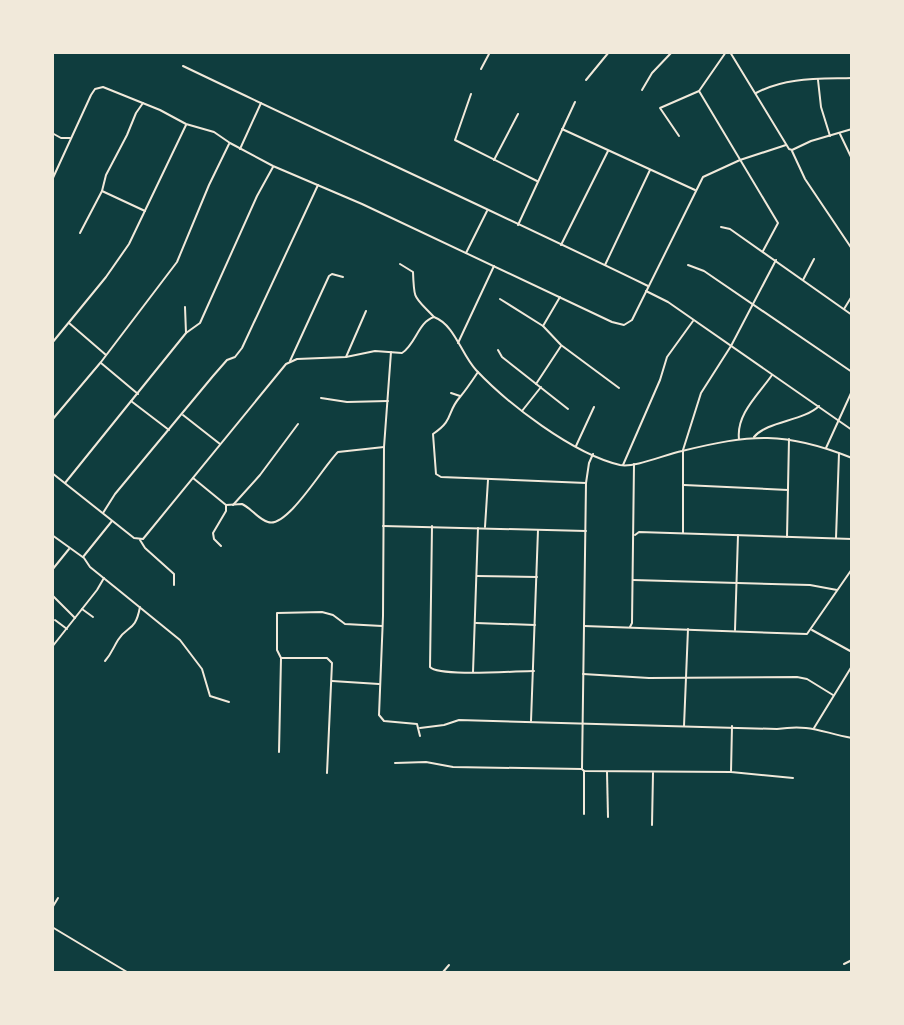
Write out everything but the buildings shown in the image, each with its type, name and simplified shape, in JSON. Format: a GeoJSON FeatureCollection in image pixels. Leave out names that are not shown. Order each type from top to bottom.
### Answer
{"type":"FeatureCollection","features":[{"type":"Feature","properties":{"kind":"street"},"geometry":{"type":"LineString","coordinates":[[481,68],[490,52]]}},
{"type":"Feature","properties":{"kind":"street"},"geometry":{"type":"LineString","coordinates":[[586,80],[609,52]]}},
{"type":"Feature","properties":{"kind":"street"},"geometry":{"type":"LineString","coordinates":[[642,90],[652,73],[672,52]]}},
{"type":"Feature","properties":{"kind":"street"},"geometry":{"type":"LineString","coordinates":[[678,136],[660,108],[699,91],[726,52]]}},
{"type":"Feature","properties":{"kind":"street"},"geometry":{"type":"LineString","coordinates":[[730,52],[786,145],[792,150],[805,179],[852,249]]}},
{"type":"Feature","properties":{"kind":"street"},"geometry":{"type":"LineString","coordinates":[[182,66],[398,166],[487,211],[648,286]]}},
{"type":"Feature","properties":{"kind":"street"},"geometry":{"type":"LineString","coordinates":[[756,93],[774,83],[852,78]]}},
{"type":"Feature","properties":{"kind":"street"},"geometry":{"type":"LineString","coordinates":[[818,79],[822,107],[830,136]]}},
{"type":"Feature","properties":{"kind":"street"},"geometry":{"type":"LineString","coordinates":[[52,180],[70,138],[91,96],[98,87],[143,103],[186,124],[214,132],[230,144],[274,166],[560,296],[612,322],[624,325],[632,320],[695,190],[707,173],[786,145]]}},
{"type":"Feature","properties":{"kind":"street"},"geometry":{"type":"LineString","coordinates":[[699,91],[778,223],[763,251]]}},
{"type":"Feature","properties":{"kind":"street"},"geometry":{"type":"LineString","coordinates":[[471,94],[455,140],[536,182]]}},
{"type":"Feature","properties":{"kind":"street"},"geometry":{"type":"LineString","coordinates":[[518,225],[574,102]]}},
{"type":"Feature","properties":{"kind":"street"},"geometry":{"type":"LineString","coordinates":[[80,233],[102,191],[106,175],[143,103]]}},
{"type":"Feature","properties":{"kind":"street"},"geometry":{"type":"LineString","coordinates":[[240,149],[260,103]]}},
{"type":"Feature","properties":{"kind":"street"},"geometry":{"type":"LineString","coordinates":[[494,160],[518,114]]}},
{"type":"Feature","properties":{"kind":"street"},"geometry":{"type":"LineString","coordinates":[[52,343],[122,256],[186,124]]}},
{"type":"Feature","properties":{"kind":"street"},"geometry":{"type":"LineString","coordinates":[[562,129],[695,190]]}},
{"type":"Feature","properties":{"kind":"street"},"geometry":{"type":"LineString","coordinates":[[792,150],[852,129]]}},
{"type":"Feature","properties":{"kind":"street"},"geometry":{"type":"LineString","coordinates":[[52,133],[61,138],[70,138]]}},
{"type":"Feature","properties":{"kind":"street"},"geometry":{"type":"LineString","coordinates":[[839,133],[852,159]]}},
{"type":"Feature","properties":{"kind":"street"},"geometry":{"type":"LineString","coordinates":[[52,420],[106,355],[177,262],[209,185],[230,144]]}},
{"type":"Feature","properties":{"kind":"street"},"geometry":{"type":"LineString","coordinates":[[561,245],[608,150]]}},
{"type":"Feature","properties":{"kind":"street"},"geometry":{"type":"LineString","coordinates":[[65,483],[186,333],[200,323],[256,196],[274,166]]}},
{"type":"Feature","properties":{"kind":"street"},"geometry":{"type":"LineString","coordinates":[[605,265],[651,169]]}},
{"type":"Feature","properties":{"kind":"street"},"geometry":{"type":"LineString","coordinates":[[103,514],[115,494],[183,415],[227,360],[235,357],[242,348],[318,185]]}},
{"type":"Feature","properties":{"kind":"street"},"geometry":{"type":"LineString","coordinates":[[102,191],[145,211]]}},
{"type":"Feature","properties":{"kind":"street"},"geometry":{"type":"LineString","coordinates":[[466,253],[487,211]]}},
{"type":"Feature","properties":{"kind":"street"},"geometry":{"type":"LineString","coordinates":[[721,226],[730,229],[763,251],[852,315]]}},
{"type":"Feature","properties":{"kind":"street"},"geometry":{"type":"LineString","coordinates":[[802,280],[814,259]]}},
{"type":"Feature","properties":{"kind":"street"},"geometry":{"type":"LineString","coordinates":[[683,533],[683,450],[703,388],[731,346],[776,260]]}},
{"type":"Feature","properties":{"kind":"street"},"geometry":{"type":"LineString","coordinates":[[400,264],[413,272],[412,290],[415,296],[434,317],[447,326],[468,361],[478,372],[522,411],[576,446],[593,454],[623,466],[683,450],[739,439],[754,438],[789,439],[826,448],[852,458]]}},
{"type":"Feature","properties":{"kind":"street"},"geometry":{"type":"LineString","coordinates":[[688,265],[704,271],[852,372]]}},
{"type":"Feature","properties":{"kind":"street"},"geometry":{"type":"LineString","coordinates":[[458,343],[494,266]]}},
{"type":"Feature","properties":{"kind":"street"},"geometry":{"type":"LineString","coordinates":[[140,540],[290,361],[308,317],[329,276],[344,276]]}},
{"type":"Feature","properties":{"kind":"street"},"geometry":{"type":"LineString","coordinates":[[646,291],[668,302],[852,430]]}},
{"type":"Feature","properties":{"kind":"street"},"geometry":{"type":"LineString","coordinates":[[543,326],[560,296]]}},
{"type":"Feature","properties":{"kind":"street"},"geometry":{"type":"LineString","coordinates":[[844,310],[852,296]]}},
{"type":"Feature","properties":{"kind":"street"},"geometry":{"type":"LineString","coordinates":[[500,299],[543,326],[561,345],[619,388]]}},
{"type":"Feature","properties":{"kind":"street"},"geometry":{"type":"LineString","coordinates":[[185,307],[186,333]]}},
{"type":"Feature","properties":{"kind":"street"},"geometry":{"type":"LineString","coordinates":[[346,357],[366,311]]}},
{"type":"Feature","properties":{"kind":"street"},"geometry":{"type":"LineString","coordinates":[[290,361],[346,357],[375,351],[402,353],[423,325],[434,317]]}},
{"type":"Feature","properties":{"kind":"street"},"geometry":{"type":"LineString","coordinates":[[623,466],[660,380],[667,357],[693,321]]}},
{"type":"Feature","properties":{"kind":"street"},"geometry":{"type":"LineString","coordinates":[[69,323],[106,355]]}},
{"type":"Feature","properties":{"kind":"street"},"geometry":{"type":"LineString","coordinates":[[536,384],[561,345]]}},
{"type":"Feature","properties":{"kind":"street"},"geometry":{"type":"LineString","coordinates":[[498,350],[502,357],[568,409]]}},
{"type":"Feature","properties":{"kind":"street"},"geometry":{"type":"LineString","coordinates":[[391,352],[384,447],[380,717],[389,722],[417,724],[420,728],[420,736]]}},
{"type":"Feature","properties":{"kind":"street"},"geometry":{"type":"LineString","coordinates":[[100,362],[138,394]]}},
{"type":"Feature","properties":{"kind":"street"},"geometry":{"type":"LineString","coordinates":[[478,372],[466,392],[460,396],[447,423],[433,434],[436,474],[441,477],[488,480],[586,483]]}},
{"type":"Feature","properties":{"kind":"street"},"geometry":{"type":"LineString","coordinates":[[739,439],[739,424],[745,412],[772,375]]}},
{"type":"Feature","properties":{"kind":"street"},"geometry":{"type":"LineString","coordinates":[[522,411],[541,387]]}},
{"type":"Feature","properties":{"kind":"street"},"geometry":{"type":"LineString","coordinates":[[826,448],[852,391]]}},
{"type":"Feature","properties":{"kind":"street"},"geometry":{"type":"LineString","coordinates":[[450,393],[460,396]]}},
{"type":"Feature","properties":{"kind":"street"},"geometry":{"type":"LineString","coordinates":[[321,398],[347,402],[388,402]]}},
{"type":"Feature","properties":{"kind":"street"},"geometry":{"type":"LineString","coordinates":[[131,402],[169,430]]}},
{"type":"Feature","properties":{"kind":"street"},"geometry":{"type":"LineString","coordinates":[[754,438],[756,434],[790,419],[813,412],[819,406]]}},
{"type":"Feature","properties":{"kind":"street"},"geometry":{"type":"LineString","coordinates":[[576,446],[594,407]]}},
{"type":"Feature","properties":{"kind":"street"},"geometry":{"type":"LineString","coordinates":[[183,415],[220,444]]}},
{"type":"Feature","properties":{"kind":"street"},"geometry":{"type":"LineString","coordinates":[[233,505],[260,475],[298,424]]}},
{"type":"Feature","properties":{"kind":"street"},"geometry":{"type":"LineString","coordinates":[[787,537],[789,439]]}},
{"type":"Feature","properties":{"kind":"street"},"geometry":{"type":"LineString","coordinates":[[193,478],[226,505],[242,504],[267,522],[273,523],[290,511],[302,498],[338,452],[384,447]]}},
{"type":"Feature","properties":{"kind":"street"},"geometry":{"type":"LineString","coordinates":[[836,538],[839,453]]}},
{"type":"Feature","properties":{"kind":"street"},"geometry":{"type":"LineString","coordinates":[[584,814],[582,723],[586,483],[589,463],[593,454]]}},
{"type":"Feature","properties":{"kind":"street"},"geometry":{"type":"LineString","coordinates":[[630,627],[632,623],[635,535],[634,464]]}},
{"type":"Feature","properties":{"kind":"street"},"geometry":{"type":"LineString","coordinates":[[52,473],[134,538],[140,540],[145,548],[174,574],[174,585]]}},
{"type":"Feature","properties":{"kind":"street"},"geometry":{"type":"LineString","coordinates":[[484,528],[488,480]]}},
{"type":"Feature","properties":{"kind":"street"},"geometry":{"type":"LineString","coordinates":[[684,485],[788,490]]}},
{"type":"Feature","properties":{"kind":"street"},"geometry":{"type":"LineString","coordinates":[[220,546],[214,539],[213,533],[226,511],[226,505]]}},
{"type":"Feature","properties":{"kind":"street"},"geometry":{"type":"LineString","coordinates":[[83,558],[112,521]]}},
{"type":"Feature","properties":{"kind":"street"},"geometry":{"type":"LineString","coordinates":[[384,526],[586,531]]}},
{"type":"Feature","properties":{"kind":"street"},"geometry":{"type":"LineString","coordinates":[[432,526],[430,667],[434,671],[449,673],[534,670]]}},
{"type":"Feature","properties":{"kind":"street"},"geometry":{"type":"LineString","coordinates":[[473,672],[478,528]]}},
{"type":"Feature","properties":{"kind":"street"},"geometry":{"type":"LineString","coordinates":[[531,721],[538,530]]}},
{"type":"Feature","properties":{"kind":"street"},"geometry":{"type":"LineString","coordinates":[[635,535],[639,532],[852,539]]}},
{"type":"Feature","properties":{"kind":"street"},"geometry":{"type":"LineString","coordinates":[[52,535],[83,558],[104,578],[173,633],[195,657],[202,668],[210,696],[229,702]]}},
{"type":"Feature","properties":{"kind":"street"},"geometry":{"type":"LineString","coordinates":[[735,631],[738,535]]}},
{"type":"Feature","properties":{"kind":"street"},"geometry":{"type":"LineString","coordinates":[[52,570],[69,549]]}},
{"type":"Feature","properties":{"kind":"street"},"geometry":{"type":"LineString","coordinates":[[584,626],[805,635],[812,630],[852,569]]}},
{"type":"Feature","properties":{"kind":"street"},"geometry":{"type":"LineString","coordinates":[[477,576],[537,577]]}},
{"type":"Feature","properties":{"kind":"street"},"geometry":{"type":"LineString","coordinates":[[52,647],[104,578]]}},
{"type":"Feature","properties":{"kind":"street"},"geometry":{"type":"LineString","coordinates":[[633,580],[810,586],[837,590]]}},
{"type":"Feature","properties":{"kind":"street"},"geometry":{"type":"LineString","coordinates":[[52,595],[75,618]]}},
{"type":"Feature","properties":{"kind":"street"},"geometry":{"type":"LineString","coordinates":[[105,661],[115,648],[118,639],[134,625],[140,607]]}},
{"type":"Feature","properties":{"kind":"street"},"geometry":{"type":"LineString","coordinates":[[82,609],[93,617]]}},
{"type":"Feature","properties":{"kind":"street"},"geometry":{"type":"LineString","coordinates":[[279,752],[280,658],[277,650],[277,613],[322,612],[333,615],[345,624],[382,626]]}},
{"type":"Feature","properties":{"kind":"street"},"geometry":{"type":"LineString","coordinates":[[55,620],[67,629]]}},
{"type":"Feature","properties":{"kind":"street"},"geometry":{"type":"LineString","coordinates":[[476,623],[535,626]]}},
{"type":"Feature","properties":{"kind":"street"},"geometry":{"type":"LineString","coordinates":[[684,726],[688,629]]}},
{"type":"Feature","properties":{"kind":"street"},"geometry":{"type":"LineString","coordinates":[[812,630],[852,652]]}},
{"type":"Feature","properties":{"kind":"street"},"geometry":{"type":"LineString","coordinates":[[280,658],[330,659],[332,681],[327,774]]}},
{"type":"Feature","properties":{"kind":"street"},"geometry":{"type":"LineString","coordinates":[[814,728],[832,695],[852,666]]}},
{"type":"Feature","properties":{"kind":"street"},"geometry":{"type":"LineString","coordinates":[[583,674],[687,678],[798,677],[807,679],[832,695]]}},
{"type":"Feature","properties":{"kind":"street"},"geometry":{"type":"LineString","coordinates":[[332,681],[379,684]]}},
{"type":"Feature","properties":{"kind":"street"},"geometry":{"type":"LineString","coordinates":[[420,728],[444,725],[459,720],[732,726],[777,729],[797,726],[814,728],[852,738]]}},
{"type":"Feature","properties":{"kind":"street"},"geometry":{"type":"LineString","coordinates":[[732,726],[732,772]]}},
{"type":"Feature","properties":{"kind":"street"},"geometry":{"type":"LineString","coordinates":[[395,763],[426,762],[453,767],[607,772],[732,772],[792,778]]}},
{"type":"Feature","properties":{"kind":"street"},"geometry":{"type":"LineString","coordinates":[[607,772],[608,817]]}},
{"type":"Feature","properties":{"kind":"street"},"geometry":{"type":"LineString","coordinates":[[652,825],[653,773]]}},
{"type":"Feature","properties":{"kind":"street"},"geometry":{"type":"LineString","coordinates":[[52,908],[58,898]]}},
{"type":"Feature","properties":{"kind":"street"},"geometry":{"type":"LineString","coordinates":[[52,927],[127,972]]}},
{"type":"Feature","properties":{"kind":"street"},"geometry":{"type":"LineString","coordinates":[[844,964],[852,960]]}},
{"type":"Feature","properties":{"kind":"street"},"geometry":{"type":"LineString","coordinates":[[443,972],[448,965]]}}]}
